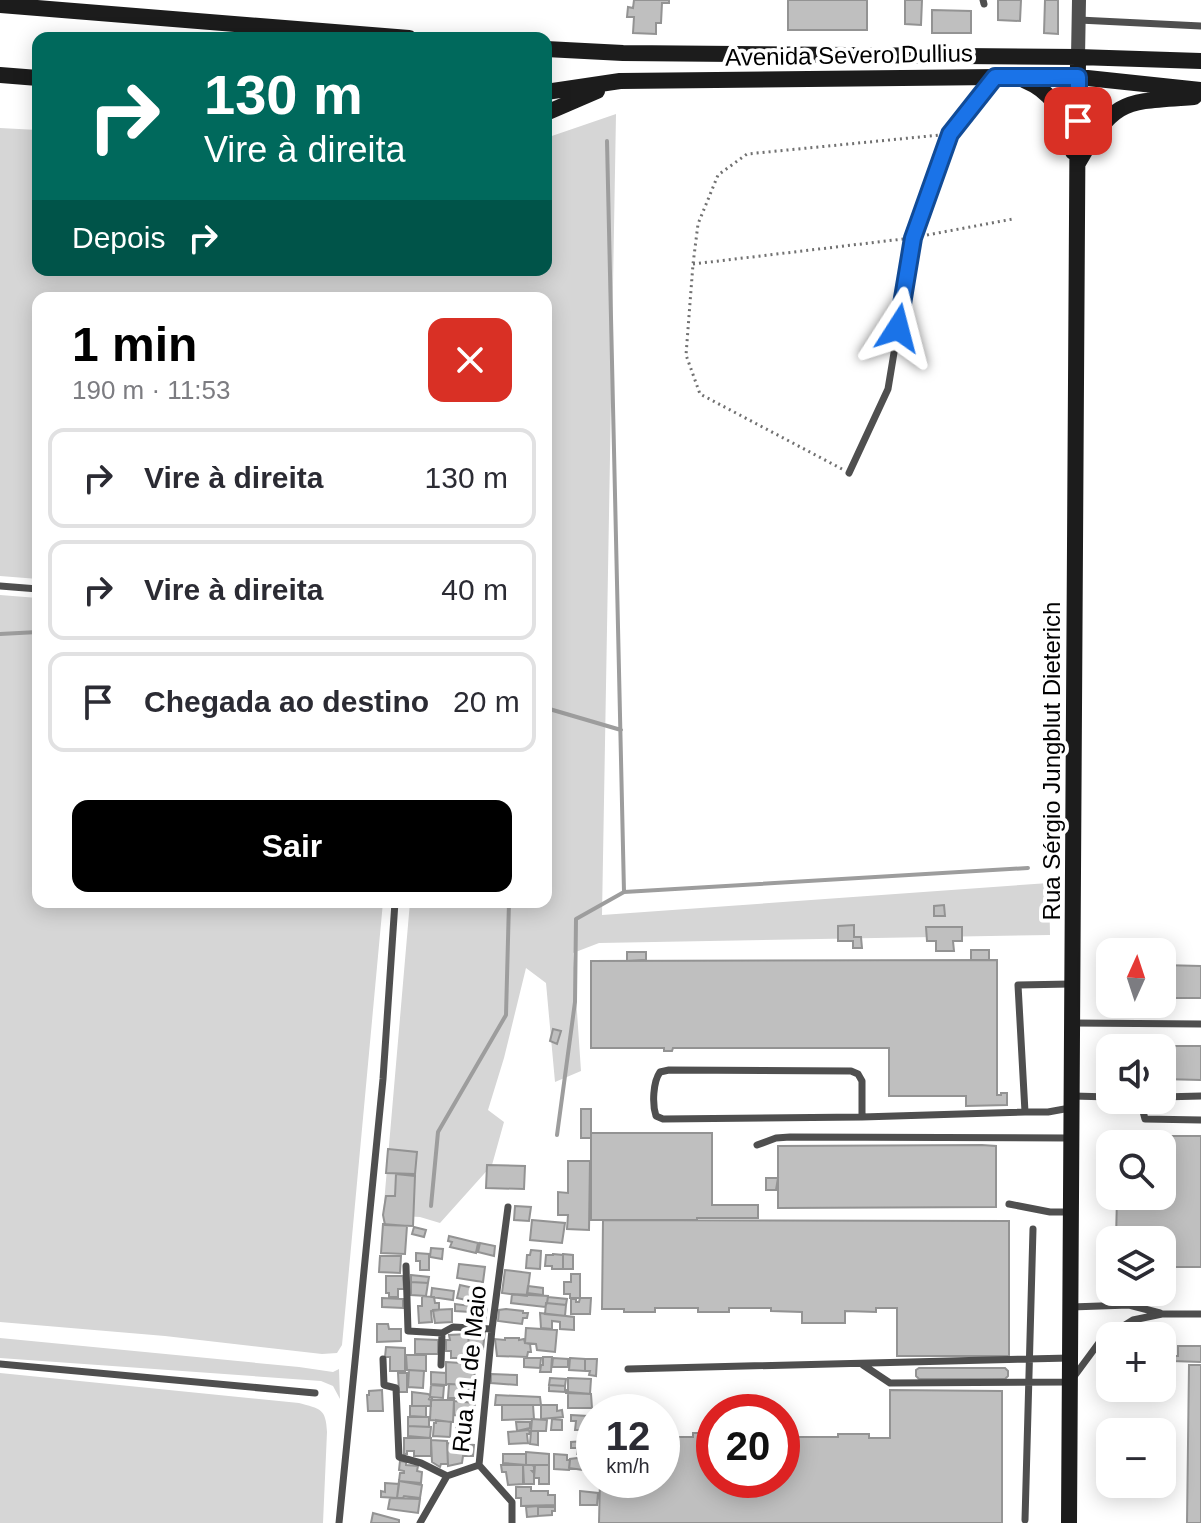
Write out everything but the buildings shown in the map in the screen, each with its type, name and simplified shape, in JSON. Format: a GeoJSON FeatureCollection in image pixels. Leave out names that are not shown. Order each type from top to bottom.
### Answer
{"type":"FeatureCollection","features":[{"type":"Feature","properties":{"kind":"main road"},"geometry":{"type":"LineString","coordinates":[[0,5],[335,32]]}},
{"type":"Feature","properties":{"kind":"main road","name":"Avenida Severo Dullius"},"geometry":{"type":"LineString","coordinates":[[552,49],[623,53],[1201,61]]}},
{"type":"Feature","properties":{"kind":"main road","name":"Rua Sérgio Jungblut Dieterich"},"geometry":{"type":"LineString","coordinates":[[1069,1523],[1078,57]]}},
{"type":"Feature","properties":{"kind":"main road"},"geometry":{"type":"LineString","coordinates":[[0,75],[32,78]]}},
{"type":"Feature","properties":{"kind":"main road","name":"Avenida Severo Dullius"},"geometry":{"type":"LineString","coordinates":[[552,91],[620,81],[995,77],[1078,77],[1201,90]]}},
{"type":"Feature","properties":{"kind":"main road"},"geometry":{"type":"LineString","coordinates":[[1018,78],[1038,86],[1051,96],[1078,164]]}},
{"type":"Feature","properties":{"kind":"main road"},"geometry":{"type":"LineString","coordinates":[[552,110],[620,81]]}},
{"type":"Feature","properties":{"kind":"main road"},"geometry":{"type":"LineString","coordinates":[[1078,164],[1095,134],[1114,111],[1142,101],[1201,97]]}},
{"type":"Feature","properties":{"kind":"street","name":"Rua Sérgio Jungblut Dieterich"},"geometry":{"type":"LineString","coordinates":[[1078,57],[1079,0]]}},
{"type":"Feature","properties":{"kind":"lane"},"geometry":{"type":"LineString","coordinates":[[1079,20],[1201,26]]}},
{"type":"Feature","properties":{"kind":"lane"},"geometry":{"type":"LineString","coordinates":[[849,473],[888,389],[913,238],[950,134],[995,77]]}},
{"type":"Feature","properties":{"kind":"lane"},"geometry":{"type":"LineString","coordinates":[[0,586],[32,589]]}},
{"type":"Feature","properties":{"kind":"lane"},"geometry":{"type":"LineString","coordinates":[[339,1523],[383,1079],[395,908]]}},
{"type":"Feature","properties":{"kind":"lane"},"geometry":{"type":"LineString","coordinates":[[1025,1112],[1018,985],[1073,984]]}},
{"type":"Feature","properties":{"kind":"lane"},"geometry":{"type":"LineString","coordinates":[[1073,1023],[1201,1024]]}},
{"type":"Feature","properties":{"kind":"lane"},"geometry":{"type":"LineString","coordinates":[[862,1117],[862,1081],[858,1074],[851,1071],[669,1070],[660,1072],[656,1077],[654,1110],[656,1116],[663,1119],[862,1117],[1048,1112],[1072,1102],[1096,1099]]}},
{"type":"Feature","properties":{"kind":"lane"},"geometry":{"type":"LineString","coordinates":[[1176,1097],[1201,1096]]}},
{"type":"Feature","properties":{"kind":"lane"},"geometry":{"type":"LineString","coordinates":[[1144,1114],[1145,1119],[1201,1120]]}},
{"type":"Feature","properties":{"kind":"lane"},"geometry":{"type":"LineString","coordinates":[[757,1145],[790,1137],[1072,1138]]}},
{"type":"Feature","properties":{"kind":"lane"},"geometry":{"type":"LineString","coordinates":[[1009,1204],[1050,1212],[1072,1212]]}},
{"type":"Feature","properties":{"kind":"lane","name":"Rua 11 de Maio"},"geometry":{"type":"LineString","coordinates":[[508,1207],[479,1465],[512,1502],[512,1523]]}},
{"type":"Feature","properties":{"kind":"lane"},"geometry":{"type":"LineString","coordinates":[[1025,1520],[1033,1229]]}},
{"type":"Feature","properties":{"kind":"lane"},"geometry":{"type":"LineString","coordinates":[[406,1266],[408,1331],[442,1333],[453,1327],[492,1329]]}},
{"type":"Feature","properties":{"kind":"lane"},"geometry":{"type":"LineString","coordinates":[[1071,1307],[1129,1305],[1162,1314]]}},
{"type":"Feature","properties":{"kind":"lane"},"geometry":{"type":"LineString","coordinates":[[861,1364],[890,1383],[1070,1382],[1101,1340],[1133,1320],[1162,1314],[1201,1314]]}},
{"type":"Feature","properties":{"kind":"lane"},"geometry":{"type":"LineString","coordinates":[[441,1365],[442,1333]]}},
{"type":"Feature","properties":{"kind":"lane"},"geometry":{"type":"LineString","coordinates":[[628,1369],[1071,1358]]}},
{"type":"Feature","properties":{"kind":"lane"},"geometry":{"type":"LineString","coordinates":[[383,1359],[384,1385],[396,1388],[399,1457],[421,1463],[447,1476]]}},
{"type":"Feature","properties":{"kind":"lane"},"geometry":{"type":"LineString","coordinates":[[0,1364],[315,1393]]}},
{"type":"Feature","properties":{"kind":"lane"},"geometry":{"type":"LineString","coordinates":[[420,1523],[447,1476],[479,1465]]}},
{"type":"Feature","properties":{"kind":"path"},"geometry":{"type":"LineString","coordinates":[[849,473],[700,394],[686,355],[698,224],[718,175],[747,154],[950,134]]}},
{"type":"Feature","properties":{"kind":"path"},"geometry":{"type":"LineString","coordinates":[[693,264],[913,238],[1013,219]]}},
{"type":"Feature","properties":{"kind":"shaded area"},"geometry":{"type":"Polygon","coordinates":[[[616,114],[602,915],[1049,883],[1050,935],[599,943],[573,953],[581,1071],[555,1082],[546,983],[526,968],[488,1110],[504,1122],[492,1165],[440,1223],[420,1217],[383,1215],[409,908],[552,908],[552,292],[32,292],[32,579],[0,576],[0,128],[32,130],[32,276],[552,276],[552,136],[616,114]]]}},
{"type":"Feature","properties":{"kind":"shaded area"},"geometry":{"type":"Polygon","coordinates":[[[0,595],[32,598],[32,908],[382,908],[342,1345],[337,1353],[0,1322],[0,595]]]}},
{"type":"Feature","properties":{"kind":"shaded area"},"geometry":{"type":"Polygon","coordinates":[[[0,1338],[333,1372],[339,1369],[340,1399],[333,1386],[321,1381],[0,1358],[0,1338]]]}},
{"type":"Feature","properties":{"kind":"shaded area"},"geometry":{"type":"Polygon","coordinates":[[[0,1373],[299,1403],[317,1408],[325,1418],[327,1432],[323,1523],[0,1523],[0,1373]]]}},
{"type":"Feature","properties":{"kind":"waterway"},"geometry":{"type":"LineString","coordinates":[[607,141],[624,892],[1028,868]]}},
{"type":"Feature","properties":{"kind":"waterway"},"geometry":{"type":"LineString","coordinates":[[0,634],[32,632]]}},
{"type":"Feature","properties":{"kind":"waterway"},"geometry":{"type":"LineString","coordinates":[[552,710],[621,730]]}},
{"type":"Feature","properties":{"kind":"waterway"},"geometry":{"type":"LineString","coordinates":[[557,1135],[575,1002],[576,919],[624,892]]}},
{"type":"Feature","properties":{"kind":"waterway"},"geometry":{"type":"LineString","coordinates":[[431,1206],[438,1132],[506,1015],[509,908]]}},
{"type":"Feature","properties":{"kind":"route"},"geometry":{"type":"LineString","coordinates":[[898,328],[913,238],[950,134],[995,77],[1078,77],[1078,121]]}}]}
